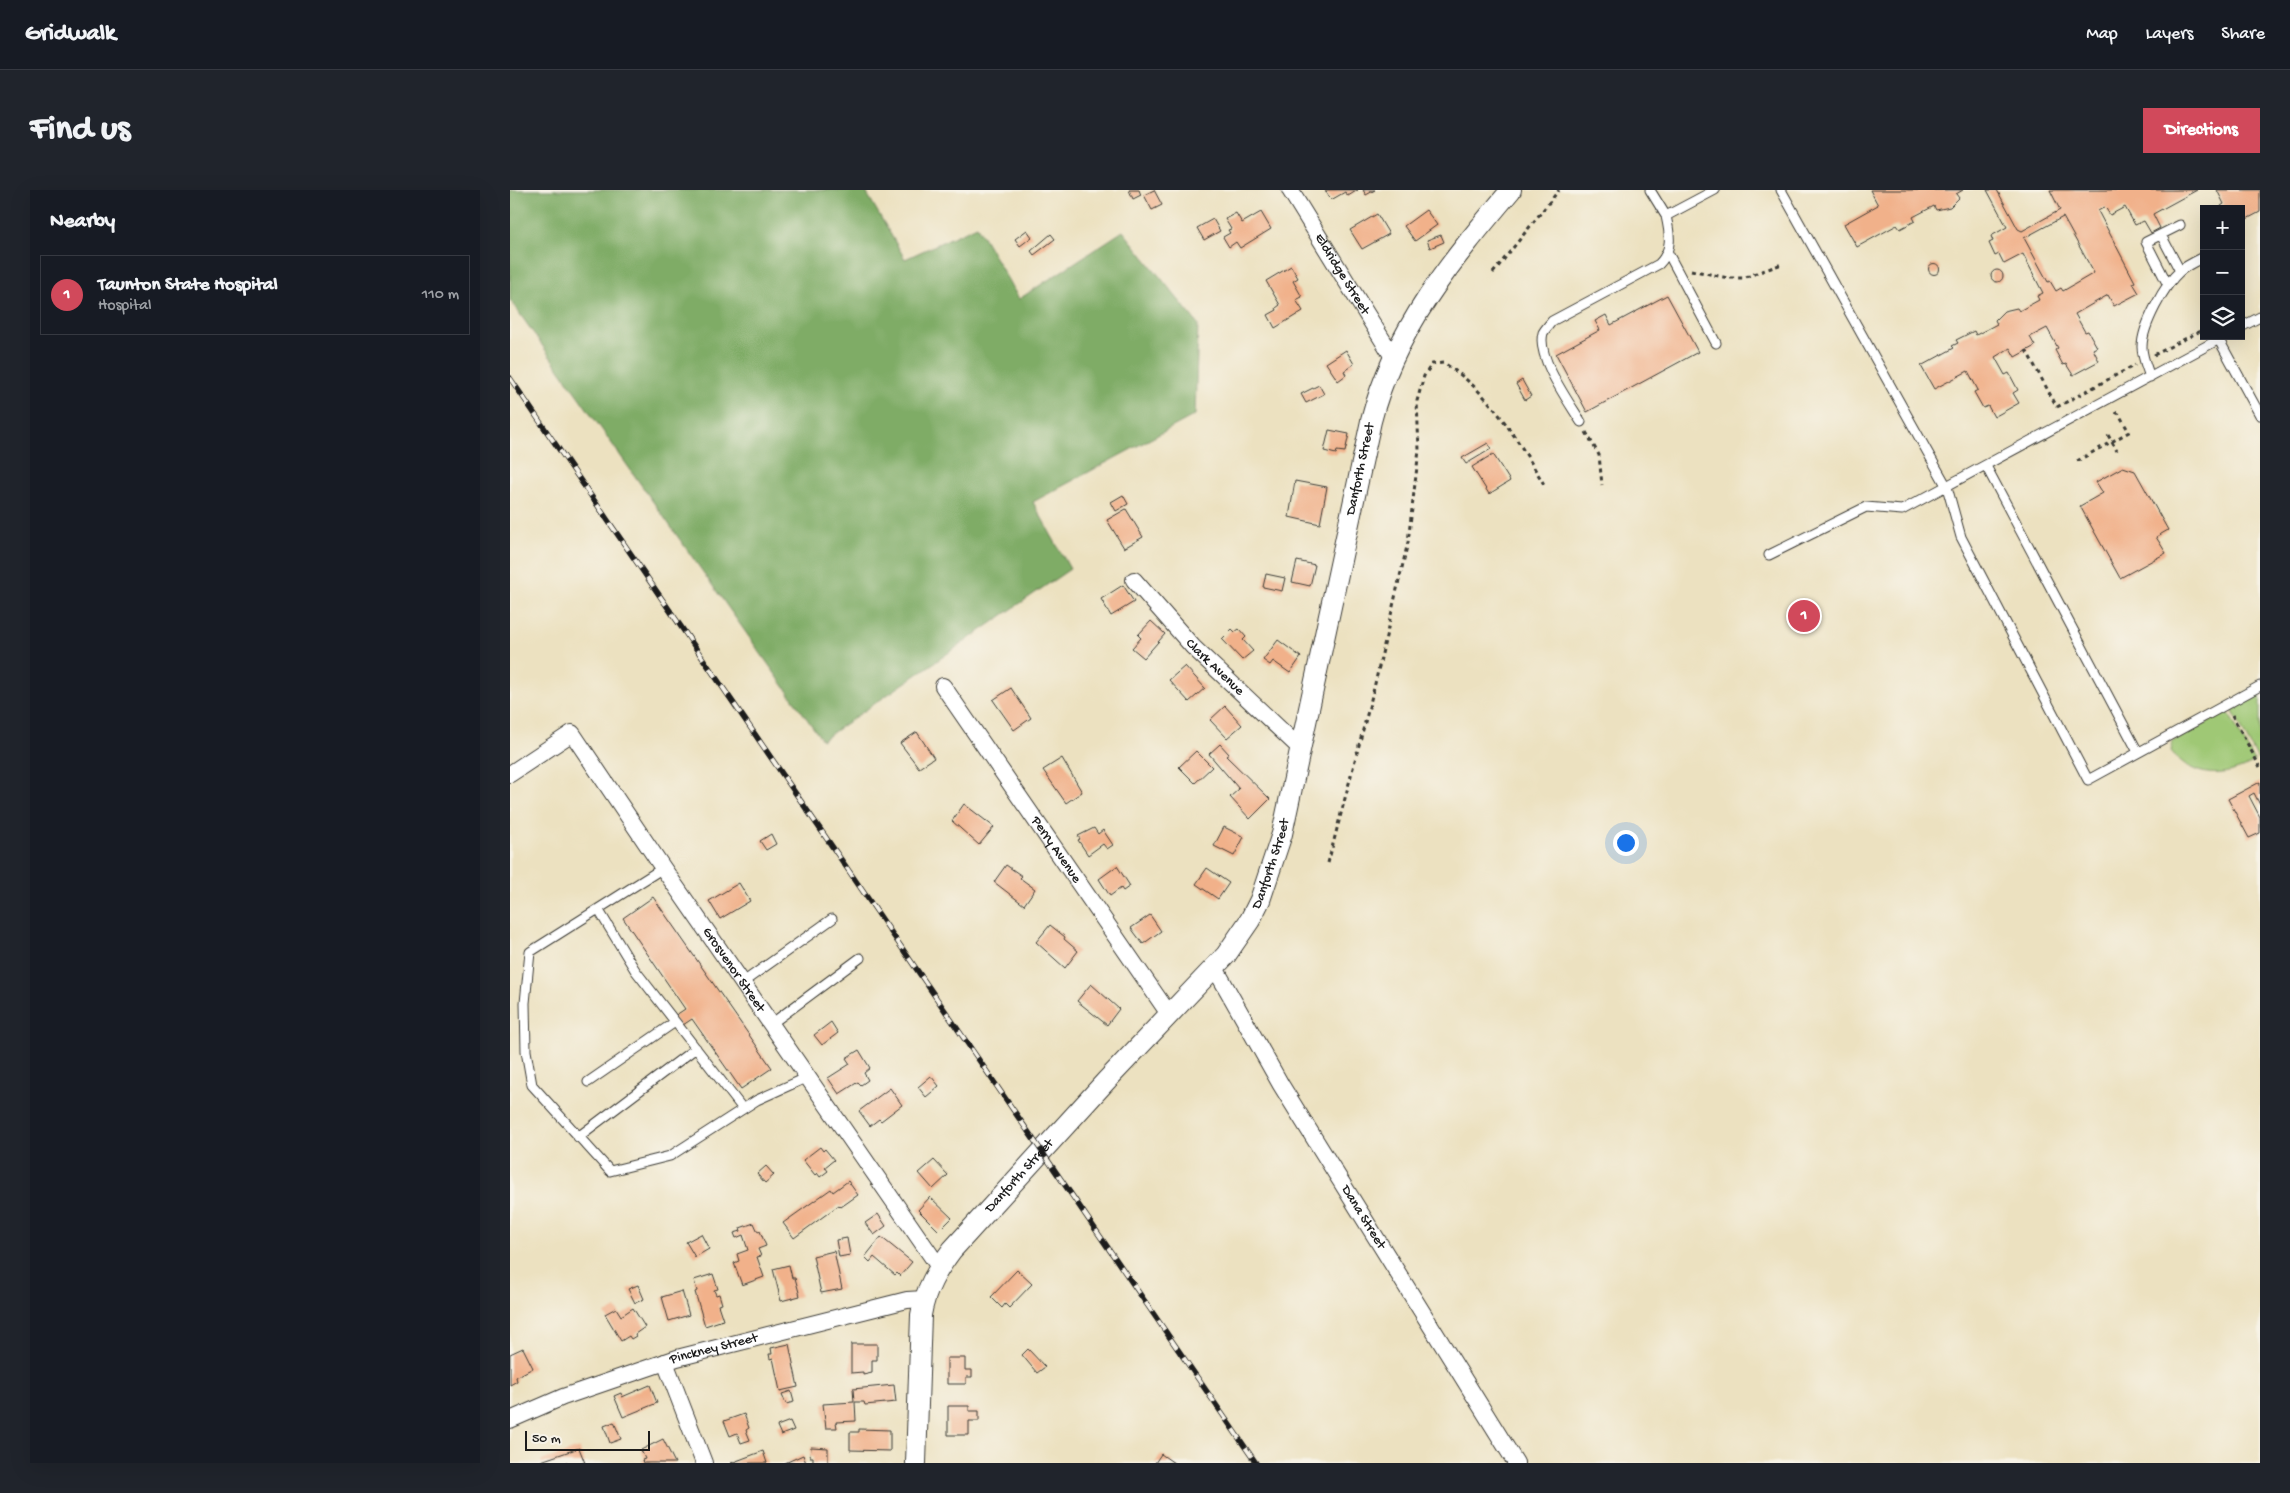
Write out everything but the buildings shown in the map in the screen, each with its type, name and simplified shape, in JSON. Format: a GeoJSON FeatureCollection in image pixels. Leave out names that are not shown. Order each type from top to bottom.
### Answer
{"type":"FeatureCollection","features":[{"type":"Feature","properties":{"kind":"street","name":"Eldridge Street"},"geometry":{"type":"LineString","coordinates":[[1290,190],[1393,357]]}},
{"type":"Feature","properties":{"kind":"street","name":"Danforth Street"},"geometry":{"type":"LineString","coordinates":[[916,1463],[919,1341],[924,1299],[940,1267],[957,1245],[1169,1014],[1215,968],[1238,940],[1260,900],[1282,834],[1371,421],[1380,389],[1409,325],[1432,289],[1462,248],[1511,190]]}},
{"type":"Feature","properties":{"kind":"street","name":"Clark Avenue"},"geometry":{"type":"LineString","coordinates":[[1134,580],[1193,647],[1301,749]]}},
{"type":"Feature","properties":{"kind":"street","name":"Perry Avenue"},"geometry":{"type":"LineString","coordinates":[[943,686],[1169,1014]]}},
{"type":"Feature","properties":{"kind":"street","name":"Grosvenor Street"},"geometry":{"type":"LineString","coordinates":[[510,774],[572,733],[770,1024],[940,1267]]}},
{"type":"Feature","properties":{"kind":"street","name":"Dana Street"},"geometry":{"type":"LineString","coordinates":[[1215,968],[1282,1085],[1516,1463]]}},
{"type":"Feature","properties":{"kind":"street","name":"Pinckney Street"},"geometry":{"type":"LineString","coordinates":[[510,1420],[564,1398],[664,1362],[720,1346],[897,1303],[924,1299]]}},
{"type":"Feature","properties":{"kind":"street"},"geometry":{"type":"LineString","coordinates":[[664,1362],[704,1463]]}},
{"type":"Feature","properties":{"kind":"lane"},"geometry":{"type":"LineString","coordinates":[[1650,190],[1666,216],[1670,231],[1668,253],[1716,343]]}},
{"type":"Feature","properties":{"kind":"lane"},"geometry":{"type":"LineString","coordinates":[[1666,216],[1715,190]]}},
{"type":"Feature","properties":{"kind":"lane"},"geometry":{"type":"LineString","coordinates":[[1781,190],[1947,487],[1962,537],[2088,780],[2260,686]]}},
{"type":"Feature","properties":{"kind":"lane"},"geometry":{"type":"LineString","coordinates":[[2168,285],[2146,242],[2180,225]]}},
{"type":"Feature","properties":{"kind":"lane"},"geometry":{"type":"LineString","coordinates":[[2161,235],[2180,271]]}},
{"type":"Feature","properties":{"kind":"lane"},"geometry":{"type":"LineString","coordinates":[[1581,422],[1547,363],[1542,346],[1543,332],[1552,321],[1655,267],[1668,253]]}},
{"type":"Feature","properties":{"kind":"lane"},"geometry":{"type":"LineString","coordinates":[[2150,377],[2142,348],[2145,330],[2168,285],[2180,271],[2200,259]]}},
{"type":"Feature","properties":{"kind":"lane"},"geometry":{"type":"LineString","coordinates":[[2245,325],[2260,317]]}},
{"type":"Feature","properties":{"kind":"lane"},"geometry":{"type":"LineString","coordinates":[[1769,555],[1866,506],[1902,510],[2218,340]]}},
{"type":"Feature","properties":{"kind":"lane"},"geometry":{"type":"LineString","coordinates":[[2223,340],[2260,415]]}},
{"type":"Feature","properties":{"kind":"lane"},"geometry":{"type":"LineString","coordinates":[[1986,466],[2138,752]]}},
{"type":"Feature","properties":{"kind":"lane"},"geometry":{"type":"LineString","coordinates":[[663,868],[530,952],[525,1003],[526,1051],[532,1085],[610,1171],[670,1156],[757,1100],[808,1077]]}},
{"type":"Feature","properties":{"kind":"lane"},"geometry":{"type":"LineString","coordinates":[[598,909],[635,970],[743,1109]]}},
{"type":"Feature","properties":{"kind":"lane"},"geometry":{"type":"LineString","coordinates":[[742,983],[832,919]]}},
{"type":"Feature","properties":{"kind":"lane"},"geometry":{"type":"LineString","coordinates":[[770,1024],[860,958]]}},
{"type":"Feature","properties":{"kind":"lane"},"geometry":{"type":"LineString","coordinates":[[588,1082],[675,1022]]}},
{"type":"Feature","properties":{"kind":"lane"},"geometry":{"type":"LineString","coordinates":[[578,1137],[696,1048]]}},
{"type":"Feature","properties":{"kind":"path"},"geometry":{"type":"LineString","coordinates":[[1493,273],[1560,190]]}},
{"type":"Feature","properties":{"kind":"path"},"geometry":{"type":"LineString","coordinates":[[1675,266],[1736,279],[1782,264]]}},
{"type":"Feature","properties":{"kind":"path"},"geometry":{"type":"LineString","coordinates":[[2057,407],[2200,331]]}},
{"type":"Feature","properties":{"kind":"path"},"geometry":{"type":"LineString","coordinates":[[2026,350],[2065,423]]}},
{"type":"Feature","properties":{"kind":"path"},"geometry":{"type":"LineString","coordinates":[[1328,864],[1374,688],[1408,542],[1419,450],[1417,401],[1424,376],[1432,364],[1444,363],[1480,391],[1513,432],[1545,486]]}},
{"type":"Feature","properties":{"kind":"path"},"geometry":{"type":"LineString","coordinates":[[2077,461],[2129,432],[2119,414],[2113,412],[2112,398]]}},
{"type":"Feature","properties":{"kind":"path"},"geometry":{"type":"LineString","coordinates":[[1581,422],[1599,455],[1602,485]]}},
{"type":"Feature","properties":{"kind":"path"},"geometry":{"type":"LineString","coordinates":[[2108,435],[2117,451]]}},
{"type":"Feature","properties":{"kind":"path"},"geometry":{"type":"LineString","coordinates":[[2226,705],[2260,767]]}},
{"type":"Feature","properties":{"kind":"green space"},"geometry":{"type":"Polygon","coordinates":[[[510,190],[865,190],[905,259],[977,226],[1019,299],[1123,231],[1198,324],[1195,415],[1033,502],[1070,569],[822,740],[510,300],[510,190]]]}},
{"type":"Feature","properties":{"kind":"green space"},"geometry":{"type":"Polygon","coordinates":[[[2260,695],[2260,759],[2258,760],[2232,710],[2260,695]]]}},
{"type":"Feature","properties":{"kind":"green space"},"geometry":{"type":"Polygon","coordinates":[[[2228,712],[2255,762],[2232,771],[2210,773],[2190,767],[2171,751],[2173,741],[2228,712]]]}},
{"type":"Feature","properties":{"kind":"railway"},"geometry":{"type":"LineString","coordinates":[[510,378],[1256,1463]]}},
{"type":"Feature","properties":{"kind":"place","name":"Taunton State Hospital"},"geometry":{"type":"Point","coordinates":[1804,616]}}]}
